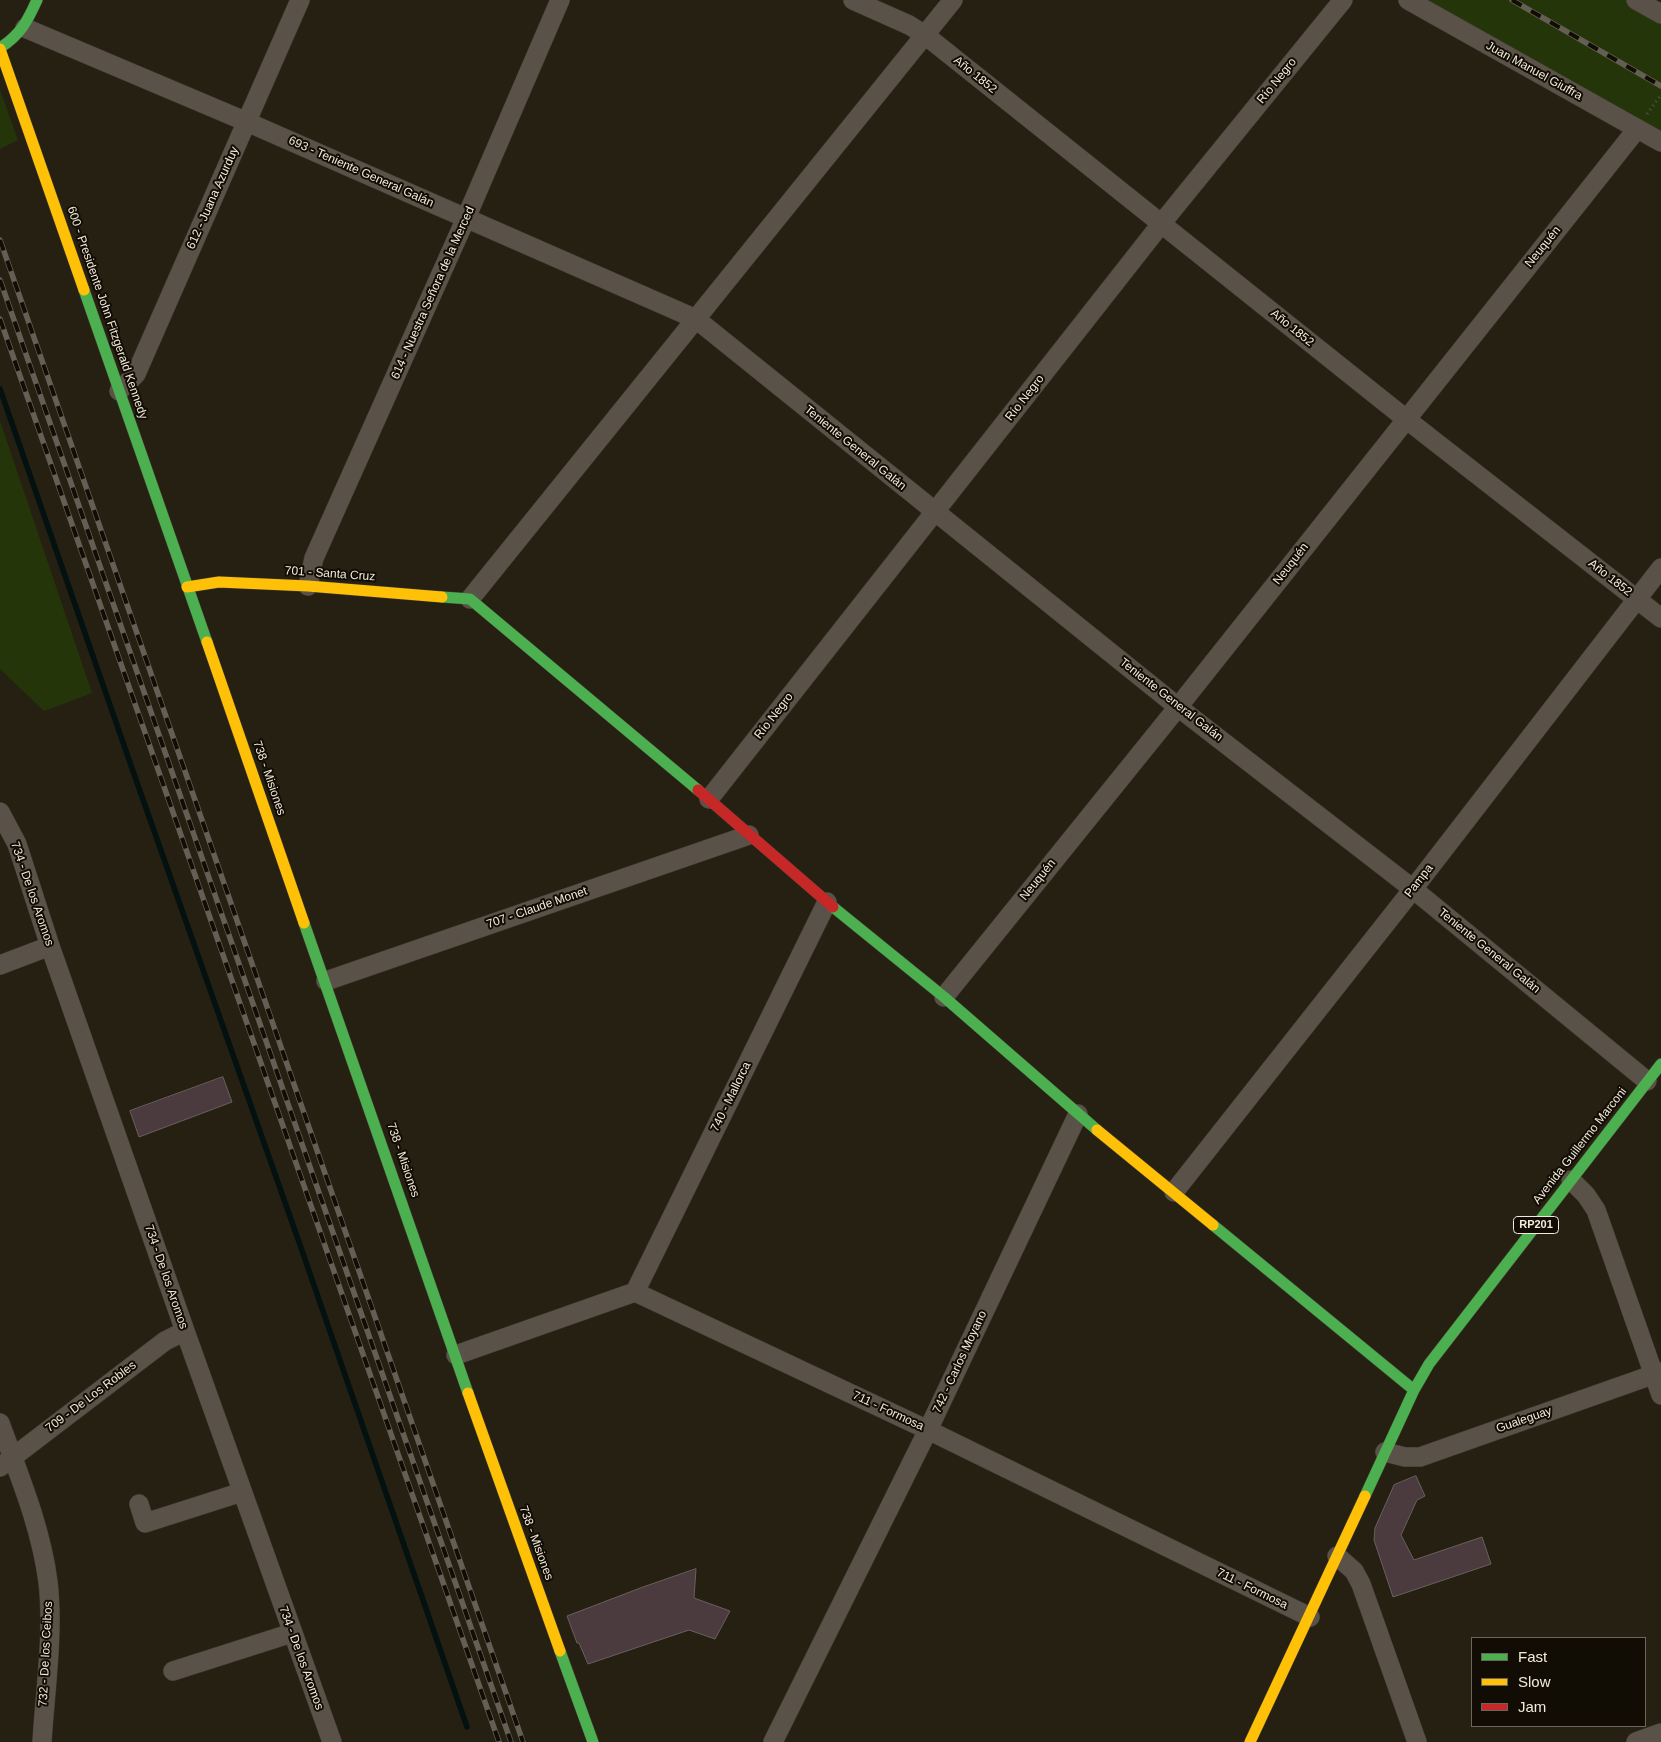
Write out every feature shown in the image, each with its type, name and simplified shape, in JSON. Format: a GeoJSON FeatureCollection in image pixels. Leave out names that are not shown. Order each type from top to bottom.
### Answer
{"type":"FeatureCollection","features":[{"type":"Feature","properties":{"kind":"street"},"geometry":{"type":"LineString","coordinates":[[0,48],[16,38],[25,28],[37,0]]}},
{"type":"Feature","properties":{"kind":"street","name":"612 - Juana Azurduy"},"geometry":{"type":"LineString","coordinates":[[119,390],[136,374],[300,0]]}},
{"type":"Feature","properties":{"kind":"street","name":"614 - Nuestra Señora de la Merced"},"geometry":{"type":"LineString","coordinates":[[308,586],[314,558],[466,218],[560,0]]}},
{"type":"Feature","properties":{"kind":"street","name":"Año 1852"},"geometry":{"type":"LineString","coordinates":[[852,0],[909,25],[925,35],[1406,419],[1661,618]]}},
{"type":"Feature","properties":{"kind":"street"},"geometry":{"type":"LineString","coordinates":[[953,0],[470,599],[709,799],[827,902],[944,997],[1078,1114],[1414,1390]]}},
{"type":"Feature","properties":{"kind":"street","name":"Río Negro"},"geometry":{"type":"LineString","coordinates":[[709,799],[1161,224],[1343,0]]}},
{"type":"Feature","properties":{"kind":"street","name":"Juan Manuel Giuffra"},"geometry":{"type":"LineString","coordinates":[[1408,0],[1661,142]]}},
{"type":"Feature","properties":{"kind":"street"},"geometry":{"type":"LineString","coordinates":[[1636,0],[1661,14]]}},
{"type":"Feature","properties":{"kind":"street","name":"693 - Teniente General Galán"},"geometry":{"type":"LineString","coordinates":[[25,28],[247,122],[696,319]]}},
{"type":"Feature","properties":{"kind":"street","name":"600 - Presidente John Fitzgerald Kennedy"},"geometry":{"type":"LineString","coordinates":[[0,48],[187,587]]}},
{"type":"Feature","properties":{"kind":"street","name":"Neuquén"},"geometry":{"type":"LineString","coordinates":[[944,997],[1178,707],[1637,129]]}},
{"type":"Feature","properties":{"kind":"street","name":"Teniente General Galán"},"geometry":{"type":"LineString","coordinates":[[696,319],[1178,707],[1413,888],[1647,1081]]}},
{"type":"Feature","properties":{"kind":"street","name":"Pampa"},"geometry":{"type":"LineString","coordinates":[[1174,1192],[1661,568]]}},
{"type":"Feature","properties":{"kind":"street","name":"701 - Santa Cruz"},"geometry":{"type":"LineString","coordinates":[[187,587],[218,582],[308,586],[470,599]]}},
{"type":"Feature","properties":{"kind":"street","name":"738 - Misiones"},"geometry":{"type":"LineString","coordinates":[[187,587],[520,1539],[593,1742]]}},
{"type":"Feature","properties":{"kind":"street","name":"734 - De los Aromos"},"geometry":{"type":"LineString","coordinates":[[0,812],[17,844],[50,946],[185,1331],[332,1742]]}},
{"type":"Feature","properties":{"kind":"street","name":"707 - Claude Monet"},"geometry":{"type":"LineString","coordinates":[[326,981],[749,834]]}},
{"type":"Feature","properties":{"kind":"street","name":"740 - Mallorca"},"geometry":{"type":"LineString","coordinates":[[635,1292],[827,902]]}},
{"type":"Feature","properties":{"kind":"street"},"geometry":{"type":"LineString","coordinates":[[0,965],[50,946]]}},
{"type":"Feature","properties":{"kind":"street","name":"Avenida Guillermo Marconi"},"geometry":{"type":"LineString","coordinates":[[1414,1390],[1429,1364],[1661,1064]]}},
{"type":"Feature","properties":{"kind":"street","name":"742 - Carlos Moyano"},"geometry":{"type":"LineString","coordinates":[[773,1742],[928,1430],[1078,1114]]}},
{"type":"Feature","properties":{"kind":"street"},"geometry":{"type":"LineString","coordinates":[[1571,1180],[1596,1210],[1657,1373],[1661,1395]]}},
{"type":"Feature","properties":{"kind":"street"},"geometry":{"type":"LineString","coordinates":[[456,1355],[635,1292]]}},
{"type":"Feature","properties":{"kind":"street","name":"711 - Formosa"},"geometry":{"type":"LineString","coordinates":[[635,1292],[928,1430],[1310,1617]]}},
{"type":"Feature","properties":{"kind":"street","name":"709 - De Los Robles"},"geometry":{"type":"LineString","coordinates":[[6,1462],[165,1341],[185,1331]]}},
{"type":"Feature","properties":{"kind":"street","name":"Gualeguay"},"geometry":{"type":"LineString","coordinates":[[1385,1452],[1405,1457],[1420,1457],[1657,1373]]}},
{"type":"Feature","properties":{"kind":"street","name":"RP201"},"geometry":{"type":"LineString","coordinates":[[1250,1742],[1310,1617],[1414,1390]]}},
{"type":"Feature","properties":{"kind":"street","name":"732 - De los Ceibos"},"geometry":{"type":"LineString","coordinates":[[0,1422],[6,1462],[38,1529],[48,1583],[50,1627],[42,1742]]}},
{"type":"Feature","properties":{"kind":"street"},"geometry":{"type":"LineString","coordinates":[[139,1504],[145,1523],[242,1492]]}},
{"type":"Feature","properties":{"kind":"street"},"geometry":{"type":"LineString","coordinates":[[1337,1556],[1354,1571],[1361,1584],[1417,1742]]}},
{"type":"Feature","properties":{"kind":"street"},"geometry":{"type":"LineString","coordinates":[[172,1671],[292,1633]]}},
{"type":"Feature","properties":{"kind":"street"},"geometry":{"type":"LineString","coordinates":[[1636,1742],[1661,1733]]}},
{"type":"Feature","properties":{"kind":"green space"},"geometry":{"type":"Polygon","coordinates":[[[1408,0],[1636,0],[1661,14],[1661,142],[1408,0]]]}},
{"type":"Feature","properties":{"kind":"green space"},"geometry":{"type":"Polygon","coordinates":[[[0,90],[18,140],[0,149],[0,90]]]}},
{"type":"Feature","properties":{"kind":"green space"},"geometry":{"type":"Polygon","coordinates":[[[0,421],[92,693],[44,711],[0,669],[0,421]]]}},
{"type":"Feature","properties":{"kind":"building"},"geometry":{"type":"Polygon","coordinates":[[[223,1077],[232,1102],[139,1137],[130,1111],[223,1077]]]}},
{"type":"Feature","properties":{"kind":"building"},"geometry":{"type":"Polygon","coordinates":[[[1416,1476],[1425,1496],[1417,1500],[1401,1535],[1414,1560],[1482,1537],[1491,1564],[1393,1597],[1374,1540],[1375,1528],[1394,1485],[1416,1476]]]}},
{"type":"Feature","properties":{"kind":"building"},"geometry":{"type":"Polygon","coordinates":[[[696,1569],[694,1598],[730,1611],[715,1639],[689,1630],[588,1664],[579,1643],[577,1643],[567,1616],[696,1569]]]}},
{"type":"Feature","properties":{"kind":"waterway"},"geometry":{"type":"LineString","coordinates":[[0,389],[467,1727]]}},
{"type":"Feature","properties":{"kind":"railway"},"geometry":{"type":"LineString","coordinates":[[1512,0],[1661,86]]}},
{"type":"Feature","properties":{"kind":"railway"},"geometry":{"type":"LineString","coordinates":[[0,240],[523,1742]]}},
{"type":"Feature","properties":{"kind":"railway"},"geometry":{"type":"LineString","coordinates":[[0,280],[511,1742]]}},
{"type":"Feature","properties":{"kind":"railway"},"geometry":{"type":"LineString","coordinates":[[0,319],[499,1742]]}},
{"type":"Feature","properties":{"kind":"traffic: fast"},"geometry":{"type":"LineString","coordinates":[[0,48],[23,27],[37,0]]}},
{"type":"Feature","properties":{"kind":"traffic: fast"},"geometry":{"type":"LineString","coordinates":[[84,290],[207,642]]}},
{"type":"Feature","properties":{"kind":"traffic: fast"},"geometry":{"type":"LineString","coordinates":[[442,597],[470,599],[698,790]]}},
{"type":"Feature","properties":{"kind":"traffic: fast"},"geometry":{"type":"LineString","coordinates":[[833,907],[944,997],[1097,1130]]}},
{"type":"Feature","properties":{"kind":"traffic: fast"},"geometry":{"type":"LineString","coordinates":[[304,923],[468,1393]]}},
{"type":"Feature","properties":{"kind":"traffic: fast"},"geometry":{"type":"LineString","coordinates":[[1365,1496],[1414,1390],[1429,1364],[1661,1064]]}},
{"type":"Feature","properties":{"kind":"traffic: fast"},"geometry":{"type":"LineString","coordinates":[[1213,1225],[1414,1390]]}},
{"type":"Feature","properties":{"kind":"traffic: fast"},"geometry":{"type":"LineString","coordinates":[[560,1651],[593,1742]]}},
{"type":"Feature","properties":{"kind":"traffic: slow"},"geometry":{"type":"LineString","coordinates":[[0,49],[84,290]]}},
{"type":"Feature","properties":{"kind":"traffic: slow"},"geometry":{"type":"LineString","coordinates":[[187,587],[219,582],[308,586],[442,597]]}},
{"type":"Feature","properties":{"kind":"traffic: slow"},"geometry":{"type":"LineString","coordinates":[[207,642],[304,923]]}},
{"type":"Feature","properties":{"kind":"traffic: slow"},"geometry":{"type":"LineString","coordinates":[[1097,1130],[1213,1225]]}},
{"type":"Feature","properties":{"kind":"traffic: slow"},"geometry":{"type":"LineString","coordinates":[[468,1393],[560,1651]]}},
{"type":"Feature","properties":{"kind":"traffic: slow"},"geometry":{"type":"LineString","coordinates":[[1250,1742],[1365,1496]]}},
{"type":"Feature","properties":{"kind":"traffic: jam"},"geometry":{"type":"LineString","coordinates":[[698,790],[833,907]]}}]}
